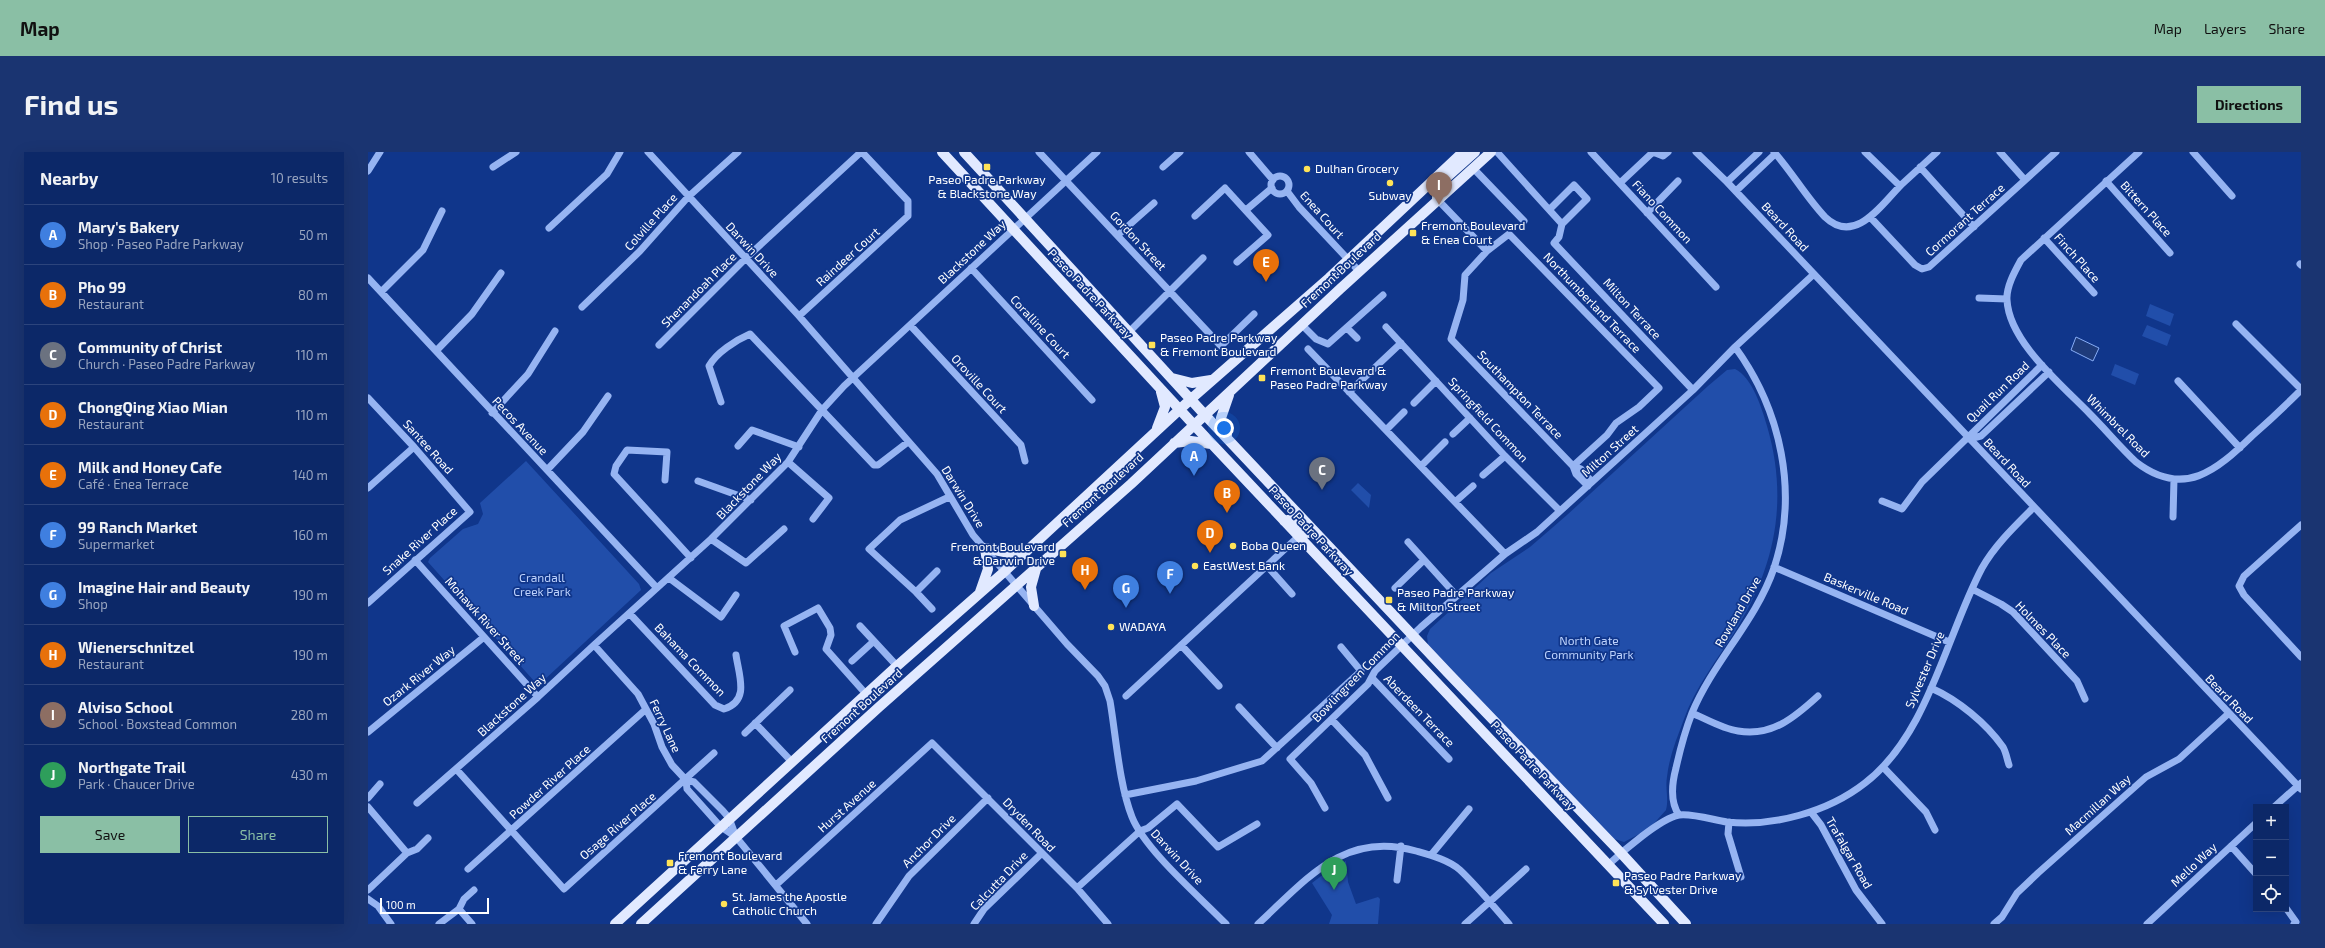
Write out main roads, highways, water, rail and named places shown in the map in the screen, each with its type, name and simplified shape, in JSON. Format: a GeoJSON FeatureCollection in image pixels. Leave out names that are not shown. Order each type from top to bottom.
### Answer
{"type":"FeatureCollection","features":[{"type":"Feature","properties":{"kind":"main road","name":"Paseo Padre Parkway"},"geometry":{"type":"LineString","coordinates":[[942,152],[1211,444],[1664,924]]}},
{"type":"Feature","properties":{"kind":"main road","name":"Paseo Padre Parkway"},"geometry":{"type":"LineString","coordinates":[[964,152],[1130,331],[1205,415],[1334,550],[1412,635],[1621,853],[1686,924]]}},
{"type":"Feature","properties":{"kind":"main road","name":"Fremont Boulevard"},"geometry":{"type":"LineString","coordinates":[[614,924],[866,694],[1004,572],[1191,399],[1348,260],[1463,152]]}},
{"type":"Feature","properties":{"kind":"main road"},"geometry":{"type":"LineString","coordinates":[[1437,199],[1437,186],[1475,152]]}},
{"type":"Feature","properties":{"kind":"main road","name":"Fremont Boulevard"},"geometry":{"type":"LineString","coordinates":[[641,924],[879,707],[1017,587],[1205,415],[1358,271],[1491,152]]}},
{"type":"Feature","properties":{"kind":"main road"},"geometry":{"type":"LineString","coordinates":[[1172,378],[1192,384],[1213,380]]}},
{"type":"Feature","properties":{"kind":"main road"},"geometry":{"type":"LineString","coordinates":[[1155,433],[1166,407],[1160,389]]}},
{"type":"Feature","properties":{"kind":"main road"},"geometry":{"type":"LineString","coordinates":[[1228,439],[1221,418],[1230,391]]}},
{"type":"Feature","properties":{"kind":"main road"},"geometry":{"type":"LineString","coordinates":[[1174,443],[1191,441],[1211,444]]}},
{"type":"Feature","properties":{"kind":"main road"},"geometry":{"type":"LineString","coordinates":[[1284,521],[1293,519],[1316,539],[1334,550]]}},
{"type":"Feature","properties":{"kind":"main road"},"geometry":{"type":"LineString","coordinates":[[978,595],[988,569],[985,548],[1009,553],[1026,551]]}},
{"type":"Feature","properties":{"kind":"main road"},"geometry":{"type":"LineString","coordinates":[[1034,606],[1031,587],[1036,569]]}},
{"type":"Feature","properties":{"kind":"place","name":"Paseo Padre Parkway & Blackstone Way"},"geometry":{"type":"Point","coordinates":[987,167]}},
{"type":"Feature","properties":{"kind":"place","name":"Dulhan Grocery"},"geometry":{"type":"Point","coordinates":[1307,169]}},
{"type":"Feature","properties":{"kind":"place","name":"Subway"},"geometry":{"type":"Point","coordinates":[1390,183]}},
{"type":"Feature","properties":{"kind":"place","name":"Alviso School"},"geometry":{"type":"Point","coordinates":[1439,205]}},
{"type":"Feature","properties":{"kind":"place","name":"Fremont Boulevard & Enea Court"},"geometry":{"type":"Point","coordinates":[1413,233]}},
{"type":"Feature","properties":{"kind":"place","name":"Milk and Honey Cafe"},"geometry":{"type":"Point","coordinates":[1266,282]}},
{"type":"Feature","properties":{"kind":"place","name":"Paseo Padre Parkway & Fremont Boulevard"},"geometry":{"type":"Point","coordinates":[1152,345]}},
{"type":"Feature","properties":{"kind":"place","name":"Fremont Boulevard & Paseo Padre Parkway"},"geometry":{"type":"Point","coordinates":[1262,378]}},
{"type":"Feature","properties":{"kind":"place","name":"Mary's Bakery"},"geometry":{"type":"Point","coordinates":[1194,476]}},
{"type":"Feature","properties":{"kind":"place","name":"Community of Christ"},"geometry":{"type":"Point","coordinates":[1322,490]}},
{"type":"Feature","properties":{"kind":"place","name":"Pho 99"},"geometry":{"type":"Point","coordinates":[1227,513]}},
{"type":"Feature","properties":{"kind":"place","name":"Boba Queen"},"geometry":{"type":"Point","coordinates":[1233,546]}},
{"type":"Feature","properties":{"kind":"place","name":"ChongQing Xiao Mian"},"geometry":{"type":"Point","coordinates":[1210,553]}},
{"type":"Feature","properties":{"kind":"place","name":"Fremont Boulevard & Darwin Drive"},"geometry":{"type":"Point","coordinates":[1063,554]}},
{"type":"Feature","properties":{"kind":"place","name":"EastWest Bank"},"geometry":{"type":"Point","coordinates":[1195,566]}},
{"type":"Feature","properties":{"kind":"place","name":"Wienerschnitzel"},"geometry":{"type":"Point","coordinates":[1085,590]}},
{"type":"Feature","properties":{"kind":"place","name":"99 Ranch Market"},"geometry":{"type":"Point","coordinates":[1170,594]}},
{"type":"Feature","properties":{"kind":"place","name":"Paseo Padre Parkway & Milton Street"},"geometry":{"type":"Point","coordinates":[1389,600]}},
{"type":"Feature","properties":{"kind":"place","name":"Imagine Hair and Beauty"},"geometry":{"type":"Point","coordinates":[1126,608]}},
{"type":"Feature","properties":{"kind":"place","name":"WADAYA"},"geometry":{"type":"Point","coordinates":[1111,627]}},
{"type":"Feature","properties":{"kind":"place","name":"Fremont Boulevard & Ferry Lane"},"geometry":{"type":"Point","coordinates":[670,863]}},
{"type":"Feature","properties":{"kind":"place","name":"Paseo Padre Parkway & Sylvester Drive"},"geometry":{"type":"Point","coordinates":[1616,883]}},
{"type":"Feature","properties":{"kind":"place","name":"Northgate Trail"},"geometry":{"type":"Point","coordinates":[1334,890]}},
{"type":"Feature","properties":{"kind":"place","name":"St. James the Apostle Catholic Church"},"geometry":{"type":"Point","coordinates":[724,904]}},
{"type":"Feature","properties":{"kind":"park label","name":"Crandall Creek Park"},"geometry":{"type":"Point","coordinates":[542,585]}},
{"type":"Feature","properties":{"kind":"park label","name":"North Gate Community Park"},"geometry":{"type":"Point","coordinates":[1589,648]}}]}
